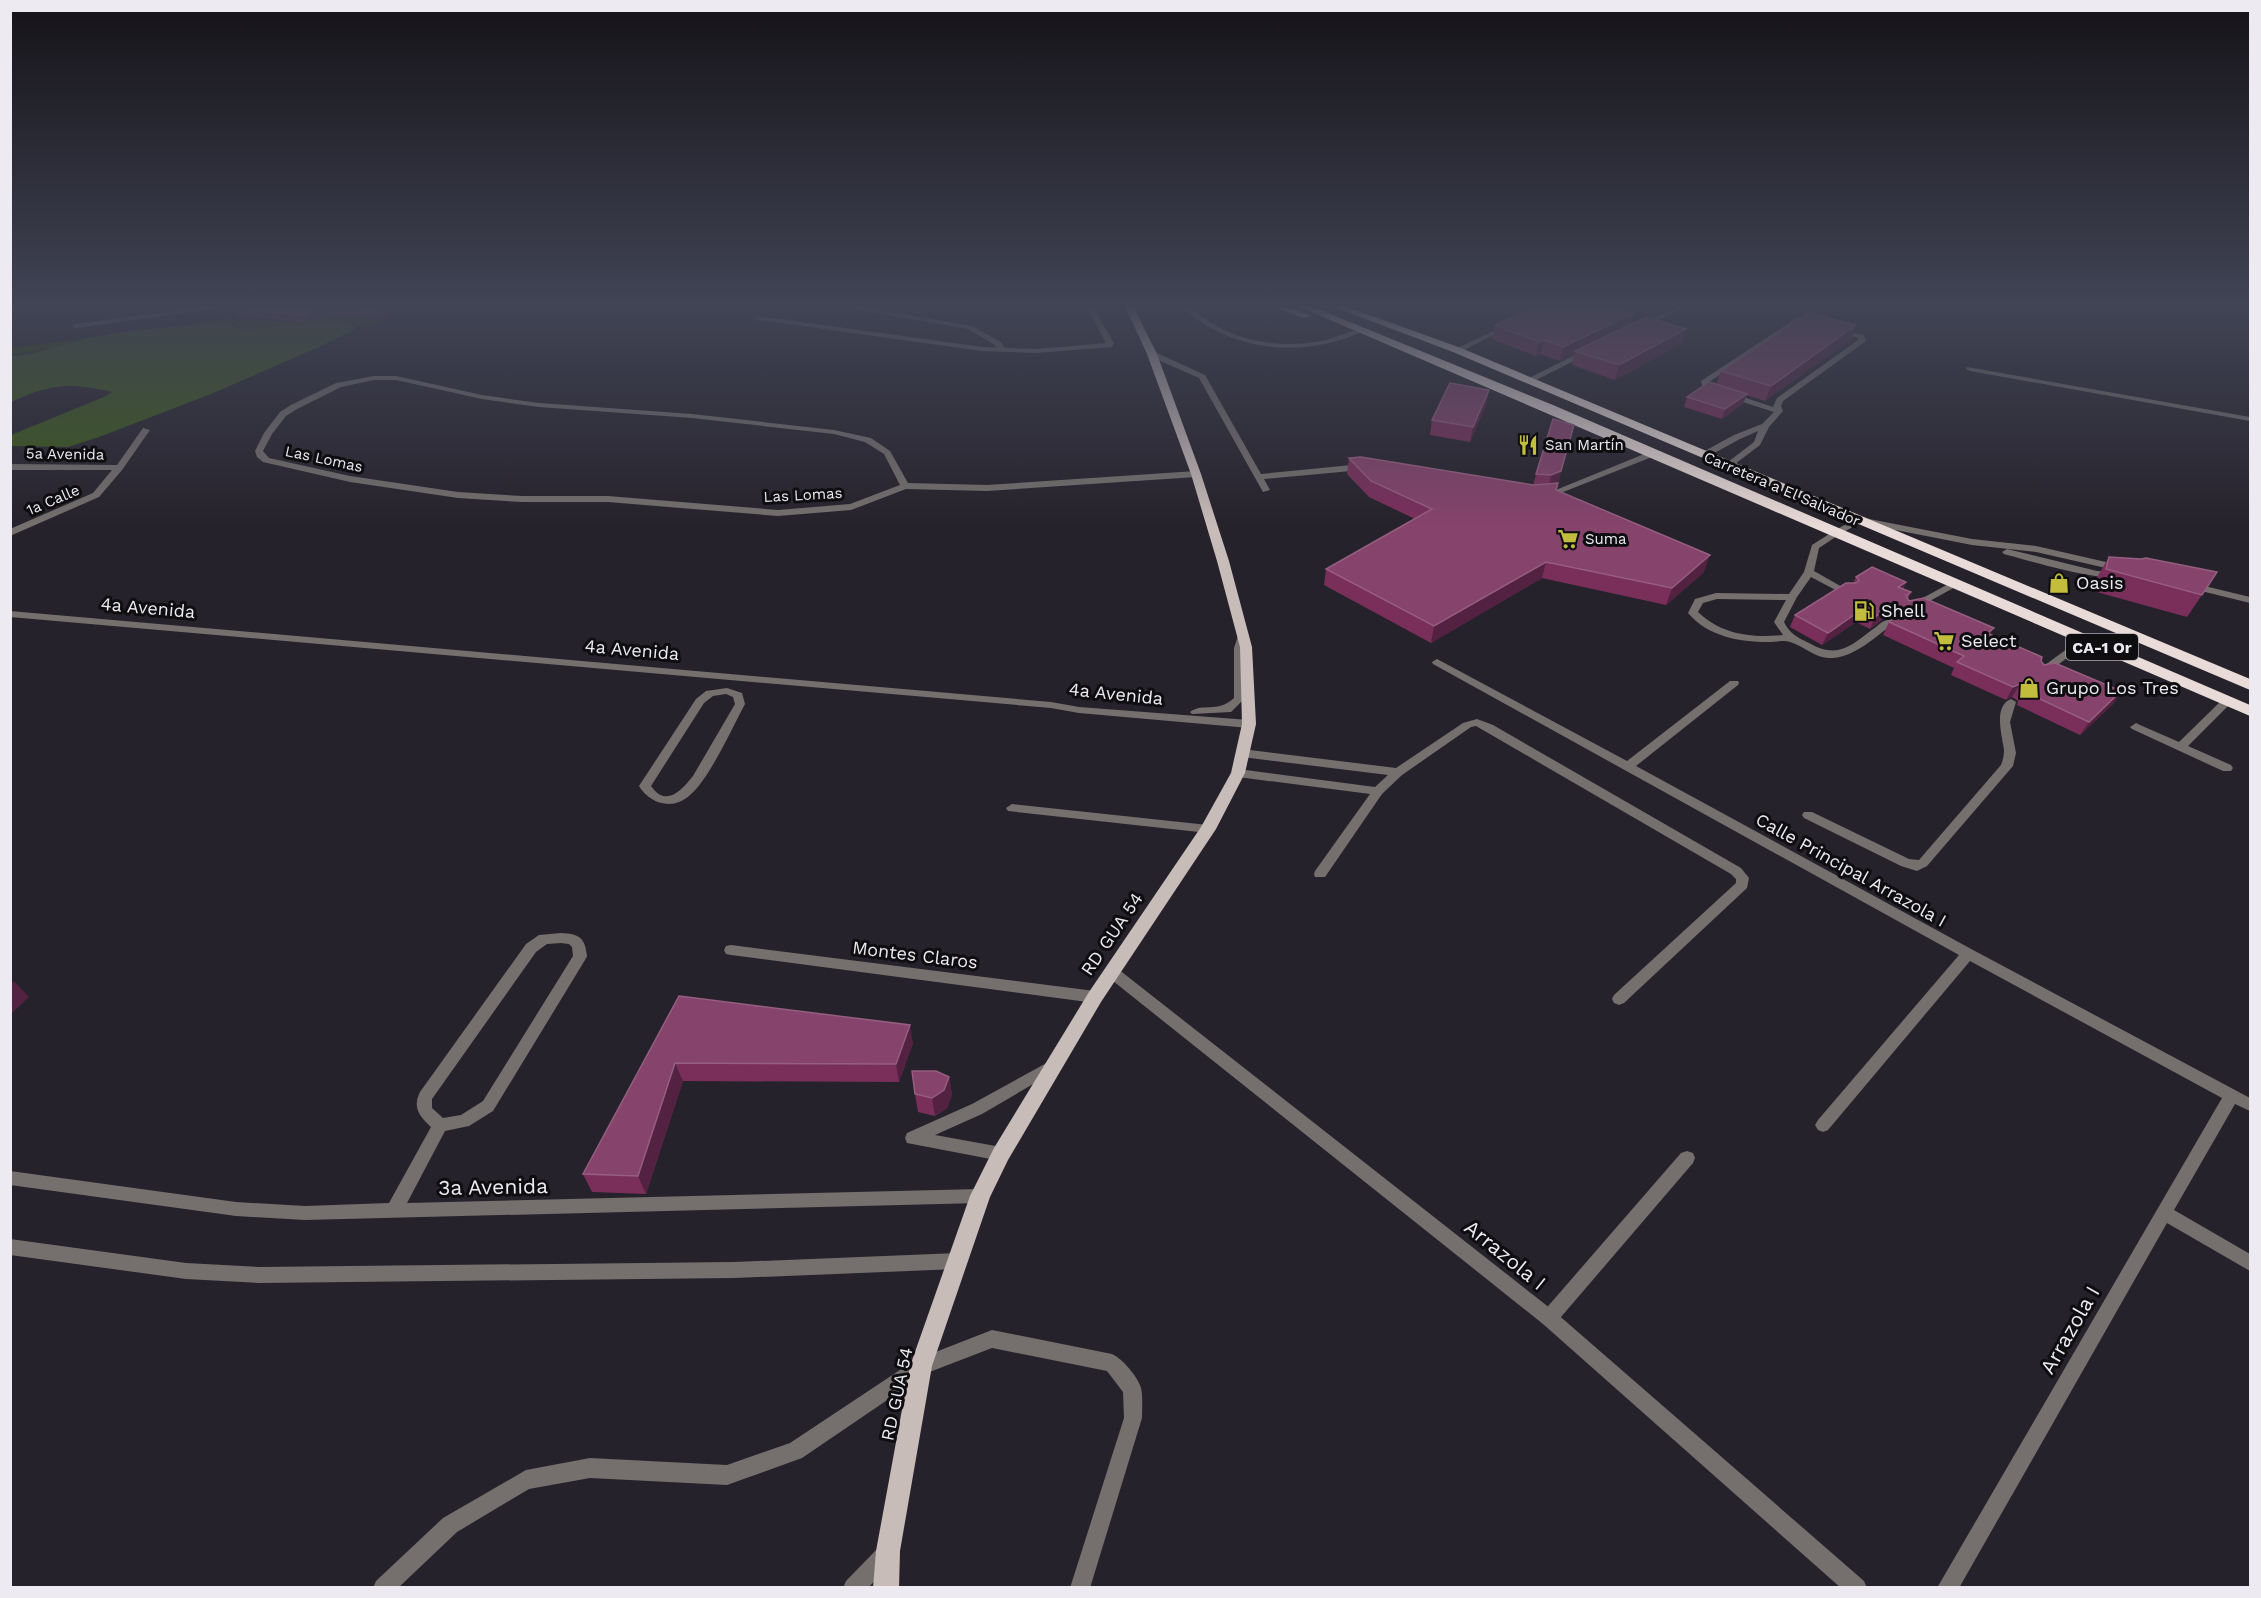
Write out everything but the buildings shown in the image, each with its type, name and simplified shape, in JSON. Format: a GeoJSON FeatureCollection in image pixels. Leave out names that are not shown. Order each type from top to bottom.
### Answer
{"type":"FeatureCollection","features":[{"type":"Feature","properties":{"kind":"highway","name":"Carretera a El Salvador"},"geometry":{"type":"LineString","coordinates":[[1480,379],[2250,711]]}},
{"type":"Feature","properties":{"kind":"highway","name":"Carretera a El Salvador"},"geometry":{"type":"LineString","coordinates":[[1522,379],[2250,684]]}},
{"type":"Feature","properties":{"kind":"highway"},"geometry":{"type":"LineString","coordinates":[[1527,381],[1549,408],[1569,411],[1778,502],[1801,505],[1810,499]]}},
{"type":"Feature","properties":{"kind":"highway"},"geometry":{"type":"LineString","coordinates":[[1887,553],[1889,544],[1906,546],[2151,650],[2187,658]]}},
{"type":"Feature","properties":{"kind":"main road","name":"RD GUA 54"},"geometry":{"type":"LineString","coordinates":[[886,1587],[888,1551],[921,1366],[980,1196],[1001,1154],[1095,997],[1208,829],[1238,773],[1249,724],[1246,647],[1196,474],[1161,379]]}},
{"type":"Feature","properties":{"kind":"street","name":"Las Lomas"},"geometry":{"type":"LineString","coordinates":[[378,379],[364,379],[339,385],[294,407],[272,426],[259,451],[260,455],[266,460],[350,479],[458,495],[522,499],[608,499],[778,513],[851,507],[905,486],[987,488],[1196,474]]}},
{"type":"Feature","properties":{"kind":"street","name":"Las Lomas"},"geometry":{"type":"LineString","coordinates":[[399,379],[482,397],[538,405],[692,416],[834,432],[868,440],[887,453],[905,486]]}},
{"type":"Feature","properties":{"kind":"street"},"geometry":{"type":"LineString","coordinates":[[1203,379],[1266,490]]}},
{"type":"Feature","properties":{"kind":"street"},"geometry":{"type":"LineString","coordinates":[[1527,381],[1532,379]]}},
{"type":"Feature","properties":{"kind":"street"},"geometry":{"type":"LineString","coordinates":[[1709,379],[1705,381],[1706,387],[1779,411]]}},
{"type":"Feature","properties":{"kind":"street"},"geometry":{"type":"LineString","coordinates":[[1779,411],[1777,406],[1780,400],[1810,379]]}},
{"type":"Feature","properties":{"kind":"street"},"geometry":{"type":"LineString","coordinates":[[2024,379],[2250,419]]}},
{"type":"Feature","properties":{"kind":"street"},"geometry":{"type":"LineString","coordinates":[[1728,465],[1757,443],[1765,426],[1779,411]]}},
{"type":"Feature","properties":{"kind":"street"},"geometry":{"type":"LineString","coordinates":[[1704,455],[1737,437],[1765,426]]}},
{"type":"Feature","properties":{"kind":"street","name":"1a Calle"},"geometry":{"type":"LineString","coordinates":[[10,533],[90,499],[101,491],[146,430]]}},
{"type":"Feature","properties":{"kind":"street"},"geometry":{"type":"LineString","coordinates":[[1538,496],[1549,496],[1654,453]]}},
{"type":"Feature","properties":{"kind":"street","name":"5a Avenida"},"geometry":{"type":"LineString","coordinates":[[10,467],[119,468]]}},
{"type":"Feature","properties":{"kind":"street"},"geometry":{"type":"LineString","coordinates":[[1258,477],[1369,468]]}},
{"type":"Feature","properties":{"kind":"street"},"geometry":{"type":"LineString","coordinates":[[1889,622],[1845,652],[1832,655],[1822,654],[1791,639],[1782,630],[1779,622],[1809,572],[1815,548],[1859,520],[1972,542],[2097,574],[2130,573]]}},
{"type":"Feature","properties":{"kind":"street"},"geometry":{"type":"LineString","coordinates":[[1809,572],[1846,592]]}},
{"type":"Feature","properties":{"kind":"street"},"geometry":{"type":"LineString","coordinates":[[1907,609],[1954,584]]}},
{"type":"Feature","properties":{"kind":"street"},"geometry":{"type":"LineString","coordinates":[[2185,585],[2250,600]]}},
{"type":"Feature","properties":{"kind":"street"},"geometry":{"type":"LineString","coordinates":[[1791,639],[1760,640],[1727,634],[1702,624],[1693,613],[1699,601],[1716,596],[1792,597]]}},
{"type":"Feature","properties":{"kind":"street","name":"4a Avenida"},"geometry":{"type":"LineString","coordinates":[[10,614],[1249,724]]}},
{"type":"Feature","properties":{"kind":"street"},"geometry":{"type":"LineString","coordinates":[[1051,705],[1081,704],[1206,713],[1227,710],[1239,699],[1239,648],[1243,636]]}},
{"type":"Feature","properties":{"kind":"street"},"geometry":{"type":"LineString","coordinates":[[2041,673],[2085,639]]}},
{"type":"Feature","properties":{"kind":"street","name":"Calle Principal Arrazola I"},"geometry":{"type":"LineString","coordinates":[[1437,662],[1968,954],[2250,1105]]}},
{"type":"Feature","properties":{"kind":"street"},"geometry":{"type":"LineString","coordinates":[[727,691],[738,695],[740,704],[688,790],[674,799],[659,800],[649,795],[645,786],[700,701],[710,693],[727,691],[737,677]]}},
{"type":"Feature","properties":{"kind":"street"},"geometry":{"type":"LineString","coordinates":[[1627,767],[1734,682]]}},
{"type":"Feature","properties":{"kind":"street"},"geometry":{"type":"LineString","coordinates":[[2180,747],[2227,701]]}},
{"type":"Feature","properties":{"kind":"street"},"geometry":{"type":"LineString","coordinates":[[1808,815],[1905,863],[1917,866],[1923,863],[2007,766],[2010,753],[2004,722],[2011,702]]}},
{"type":"Feature","properties":{"kind":"street"},"geometry":{"type":"LineString","coordinates":[[1320,874],[1377,791],[1398,772],[1467,725],[1477,722],[1489,727],[1736,871],[1743,878],[1742,885],[1619,999]]}},
{"type":"Feature","properties":{"kind":"street"},"geometry":{"type":"LineString","coordinates":[[2136,727],[2227,768]]}},
{"type":"Feature","properties":{"kind":"street"},"geometry":{"type":"LineString","coordinates":[[1242,753],[1398,772]]}},
{"type":"Feature","properties":{"kind":"street"},"geometry":{"type":"LineString","coordinates":[[1238,773],[1377,791]]}},
{"type":"Feature","properties":{"kind":"street"},"geometry":{"type":"LineString","coordinates":[[1012,808],[1208,829]]}},
{"type":"Feature","properties":{"kind":"street"},"geometry":{"type":"LineString","coordinates":[[544,939],[573,939],[579,945],[580,956],[488,1106],[464,1121],[440,1125],[424,1111],[425,1097],[531,948],[544,939]]}},
{"type":"Feature","properties":{"kind":"street","name":"Montes Claros"},"geometry":{"type":"LineString","coordinates":[[731,950],[1095,997]]}},
{"type":"Feature","properties":{"kind":"street"},"geometry":{"type":"LineString","coordinates":[[1823,1125],[1968,954]]}},
{"type":"Feature","properties":{"kind":"street","name":"Arrazola I"},"geometry":{"type":"LineString","coordinates":[[1113,973],[1549,1318],[1857,1587]]}},
{"type":"Feature","properties":{"kind":"street"},"geometry":{"type":"LineString","coordinates":[[1001,1154],[913,1138],[977,1109],[1053,1066]]}},
{"type":"Feature","properties":{"kind":"street","name":"Arrazola I"},"geometry":{"type":"LineString","coordinates":[[1947,1587],[2232,1095]]}},
{"type":"Feature","properties":{"kind":"street"},"geometry":{"type":"LineString","coordinates":[[394,1211],[440,1125]]}},
{"type":"Feature","properties":{"kind":"street"},"geometry":{"type":"LineString","coordinates":[[1549,1318],[1687,1158]]}},
{"type":"Feature","properties":{"kind":"street","name":"3a Avenida"},"geometry":{"type":"LineString","coordinates":[[10,1179],[236,1209],[305,1213],[980,1196]]}},
{"type":"Feature","properties":{"kind":"street"},"geometry":{"type":"LineString","coordinates":[[2164,1212],[2250,1263]]}},
{"type":"Feature","properties":{"kind":"street"},"geometry":{"type":"LineString","coordinates":[[10,1246],[186,1271],[259,1275],[734,1270],[958,1261]]}},
{"type":"Feature","properties":{"kind":"street"},"geometry":{"type":"LineString","coordinates":[[383,1587],[450,1525],[526,1480],[590,1468],[727,1475],[795,1451],[921,1366],[992,1339],[1113,1363],[1132,1389],[1133,1418],[1080,1587]]}},
{"type":"Feature","properties":{"kind":"street"},"geometry":{"type":"LineString","coordinates":[[853,1587],[888,1551]]}},
{"type":"Feature","properties":{"kind":"green space"},"geometry":{"type":"Polygon","coordinates":[[[11,379],[246,379],[68,447],[11,446],[11,435],[112,392],[60,386],[37,391],[11,402],[11,379]]]}},
{"type":"Feature","properties":{"kind":"place","name":"San Martín"},"geometry":{"type":"Point","coordinates":[1528,445]}},
{"type":"Feature","properties":{"kind":"place","name":"Suma"},"geometry":{"type":"Point","coordinates":[1568,539]}},
{"type":"Feature","properties":{"kind":"place","name":"Oasis"},"geometry":{"type":"Point","coordinates":[2059,583]}},
{"type":"Feature","properties":{"kind":"place","name":"Shell"},"geometry":{"type":"Point","coordinates":[1864,611]}},
{"type":"Feature","properties":{"kind":"place","name":"Select"},"geometry":{"type":"Point","coordinates":[1944,641]}},
{"type":"Feature","properties":{"kind":"place","name":"Grupo Los Tres"},"geometry":{"type":"Point","coordinates":[2029,688]}}]}
